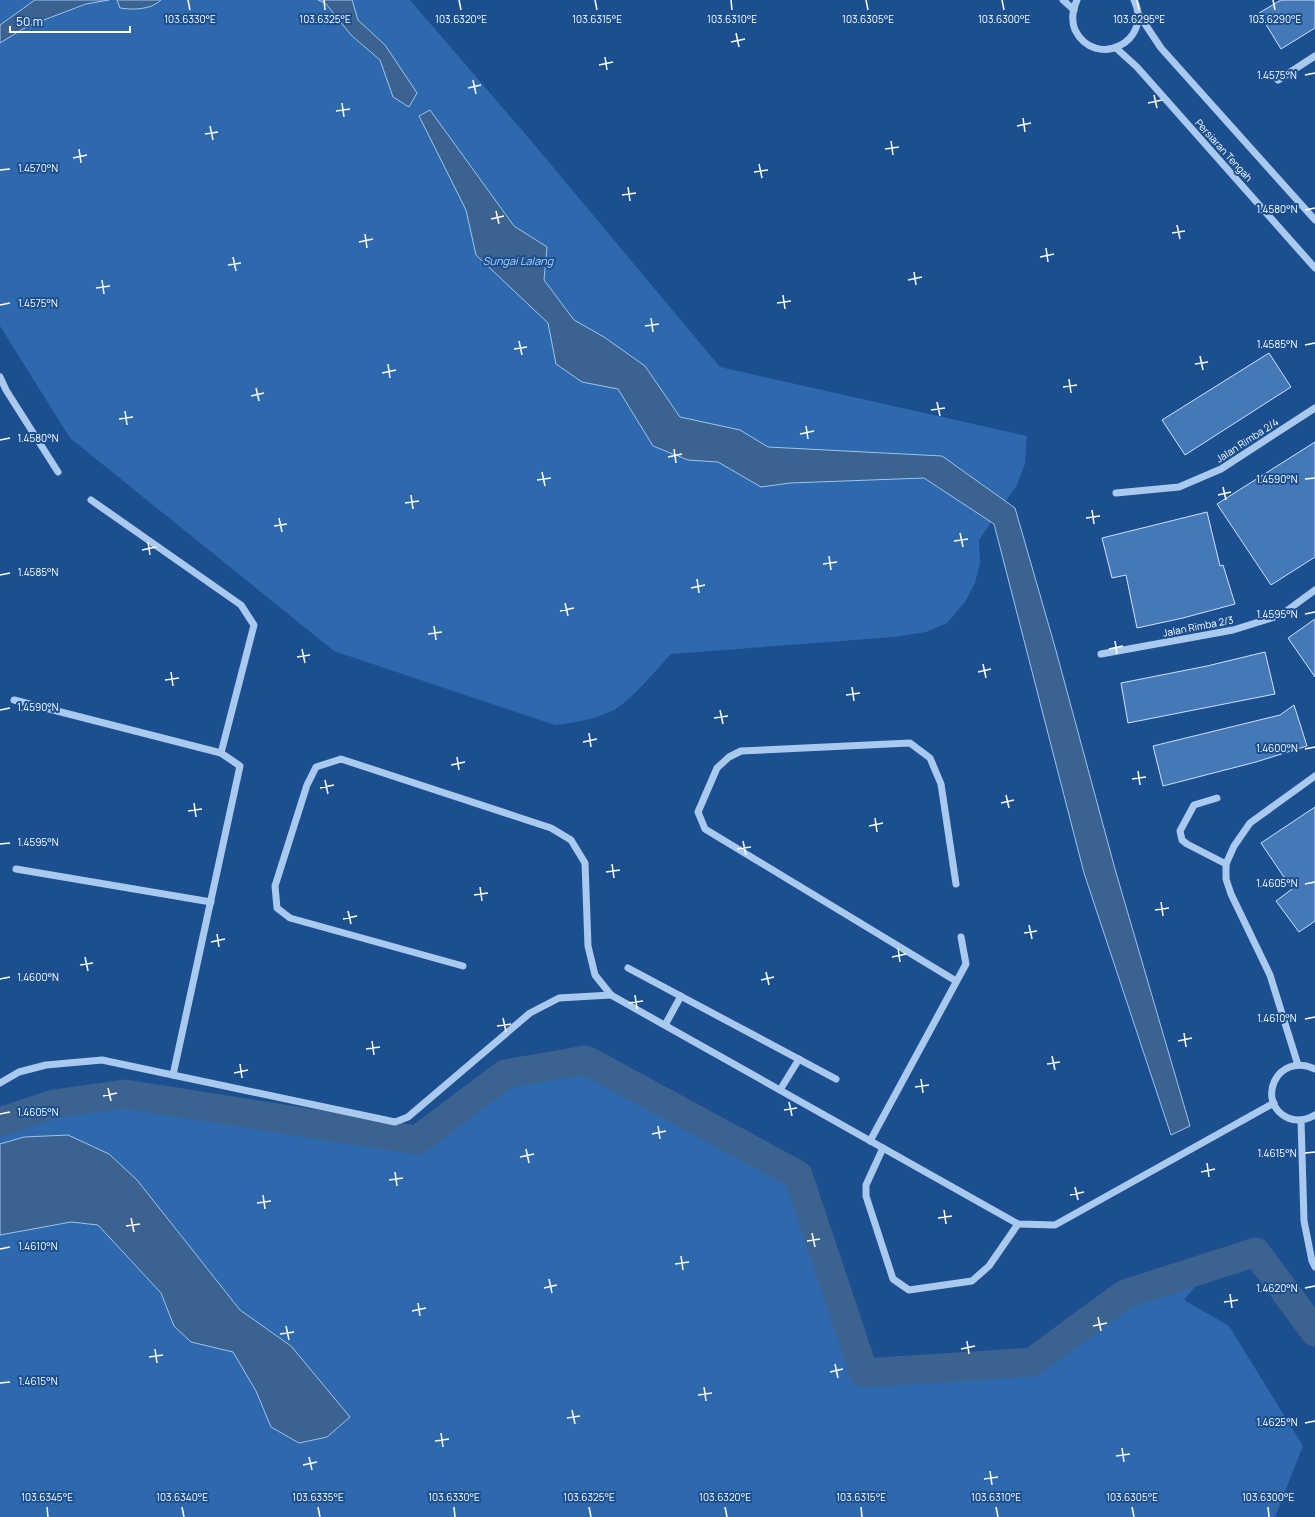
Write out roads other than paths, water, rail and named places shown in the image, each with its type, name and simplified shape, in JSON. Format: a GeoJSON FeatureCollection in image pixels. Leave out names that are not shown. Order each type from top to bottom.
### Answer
{"type":"FeatureCollection","features":[{"type":"Feature","properties":{"kind":"street"},"geometry":{"type":"LineString","coordinates":[[1063,0],[1074,10]]}},
{"type":"Feature","properties":{"kind":"street"},"geometry":{"type":"LineString","coordinates":[[1077,0],[1072,18],[1074,27],[1083,41],[1098,49],[1107,50],[1116,48],[1130,39],[1138,24],[1139,15]]}},
{"type":"Feature","properties":{"kind":"street"},"geometry":{"type":"LineString","coordinates":[[1134,0],[1139,15],[1161,48],[1315,220]]}},
{"type":"Feature","properties":{"kind":"street","name":"Persiaran Tengah"},"geometry":{"type":"LineString","coordinates":[[1116,48],[1137,68],[1315,268]]}},
{"type":"Feature","properties":{"kind":"street"},"geometry":{"type":"LineString","coordinates":[[1278,80],[1315,56]]}},
{"type":"Feature","properties":{"kind":"street"},"geometry":{"type":"LineString","coordinates":[[0,377],[6,390],[58,472]]}},
{"type":"Feature","properties":{"kind":"street","name":"Jalan Rimba 2/4"},"geometry":{"type":"LineString","coordinates":[[1116,493],[1178,487],[1193,481],[1221,469],[1315,408]]}},
{"type":"Feature","properties":{"kind":"street"},"geometry":{"type":"LineString","coordinates":[[91,500],[242,605],[254,625],[221,753]]}},
{"type":"Feature","properties":{"kind":"street","name":"Jalan Rimba 2/3"},"geometry":{"type":"LineString","coordinates":[[1101,654],[1233,630],[1281,615],[1315,590]]}},
{"type":"Feature","properties":{"kind":"street"},"geometry":{"type":"LineString","coordinates":[[14,700],[221,753],[240,766],[174,1075]]}},
{"type":"Feature","properties":{"kind":"street"},"geometry":{"type":"LineString","coordinates":[[956,884],[941,784],[930,758],[910,743],[742,751],[729,757],[717,768],[698,812],[705,829],[956,981]]}},
{"type":"Feature","properties":{"kind":"street"},"geometry":{"type":"LineString","coordinates":[[463,966],[290,918],[277,908],[275,886],[307,785],[316,767],[341,759],[551,828],[572,840],[585,863],[588,946],[595,975],[611,995],[1018,1224],[1055,1225],[1274,1102]]}},
{"type":"Feature","properties":{"kind":"street"},"geometry":{"type":"LineString","coordinates":[[1298,1065],[1270,975],[1231,894],[1226,879],[1226,864],[1234,846],[1250,823],[1315,776]]}},
{"type":"Feature","properties":{"kind":"street"},"geometry":{"type":"LineString","coordinates":[[1217,798],[1194,805],[1180,831],[1182,840],[1187,844],[1226,864]]}},
{"type":"Feature","properties":{"kind":"street"},"geometry":{"type":"LineString","coordinates":[[16,868],[211,902]]}},
{"type":"Feature","properties":{"kind":"street"},"geometry":{"type":"LineString","coordinates":[[870,1141],[966,964],[961,938]]}},
{"type":"Feature","properties":{"kind":"street"},"geometry":{"type":"LineString","coordinates":[[628,968],[836,1079]]}},
{"type":"Feature","properties":{"kind":"street"},"geometry":{"type":"LineString","coordinates":[[0,1082],[19,1072],[46,1065],[102,1060],[394,1122],[408,1117],[530,1013],[560,998],[611,995]]}},
{"type":"Feature","properties":{"kind":"street"},"geometry":{"type":"LineString","coordinates":[[665,1025],[681,996]]}},
{"type":"Feature","properties":{"kind":"street"},"geometry":{"type":"LineString","coordinates":[[780,1090],[799,1059]]}},
{"type":"Feature","properties":{"kind":"street"},"geometry":{"type":"LineString","coordinates":[[1315,1069],[1307,1066],[1290,1066],[1282,1071],[1276,1078],[1273,1085],[1272,1094],[1278,1110],[1284,1116],[1301,1120],[1310,1119],[1315,1115]]}},
{"type":"Feature","properties":{"kind":"street"},"geometry":{"type":"LineString","coordinates":[[1301,1120],[1304,1221],[1312,1261],[1315,1268]]}},
{"type":"Feature","properties":{"kind":"street"},"geometry":{"type":"LineString","coordinates":[[883,1148],[866,1185],[866,1196],[893,1279],[909,1290],[972,1281],[990,1266],[1018,1224]]}},
{"type":"Feature","properties":{"kind":"water"},"geometry":{"type":"Polygon","coordinates":[[[35,0],[109,0],[86,4],[28,26],[0,43],[0,25],[35,0]]]}},
{"type":"Feature","properties":{"kind":"water"},"geometry":{"type":"Polygon","coordinates":[[[117,0],[161,0],[152,6],[130,9],[120,8],[117,0]]]}},
{"type":"Feature","properties":{"kind":"water"},"geometry":{"type":"Polygon","coordinates":[[[318,0],[352,0],[358,20],[385,45],[417,93],[409,107],[393,97],[380,60],[351,35],[326,4],[318,0]]]}},
{"type":"Feature","properties":{"kind":"water","name":"Sungai Lalang"},"geometry":{"type":"Polygon","coordinates":[[[430,110],[514,226],[547,247],[544,280],[574,320],[604,337],[645,366],[680,417],[740,430],[768,447],[942,456],[1015,508],[1055,647],[1115,869],[1190,1126],[1171,1135],[1084,873],[994,524],[924,478],[790,483],[761,487],[718,462],[688,460],[653,446],[618,389],[582,382],[556,364],[548,323],[476,255],[466,210],[419,116],[430,110]]]}},
{"type":"Feature","properties":{"kind":"water"},"geometry":{"type":"Polygon","coordinates":[[[68,1135],[109,1154],[137,1180],[240,1310],[291,1346],[350,1417],[327,1437],[299,1443],[271,1427],[256,1391],[233,1352],[191,1342],[174,1326],[161,1293],[98,1225],[71,1222],[0,1235],[0,1144],[24,1137],[68,1135]]]}},
{"type":"Feature","properties":{"kind":"waterway"},"geometry":{"type":"LineString","coordinates":[[0,1122],[54,1104],[125,1094],[417,1140],[505,1074],[586,1060],[798,1175],[864,1373],[1032,1362],[1125,1294],[1256,1252],[1315,1332]]}}]}
